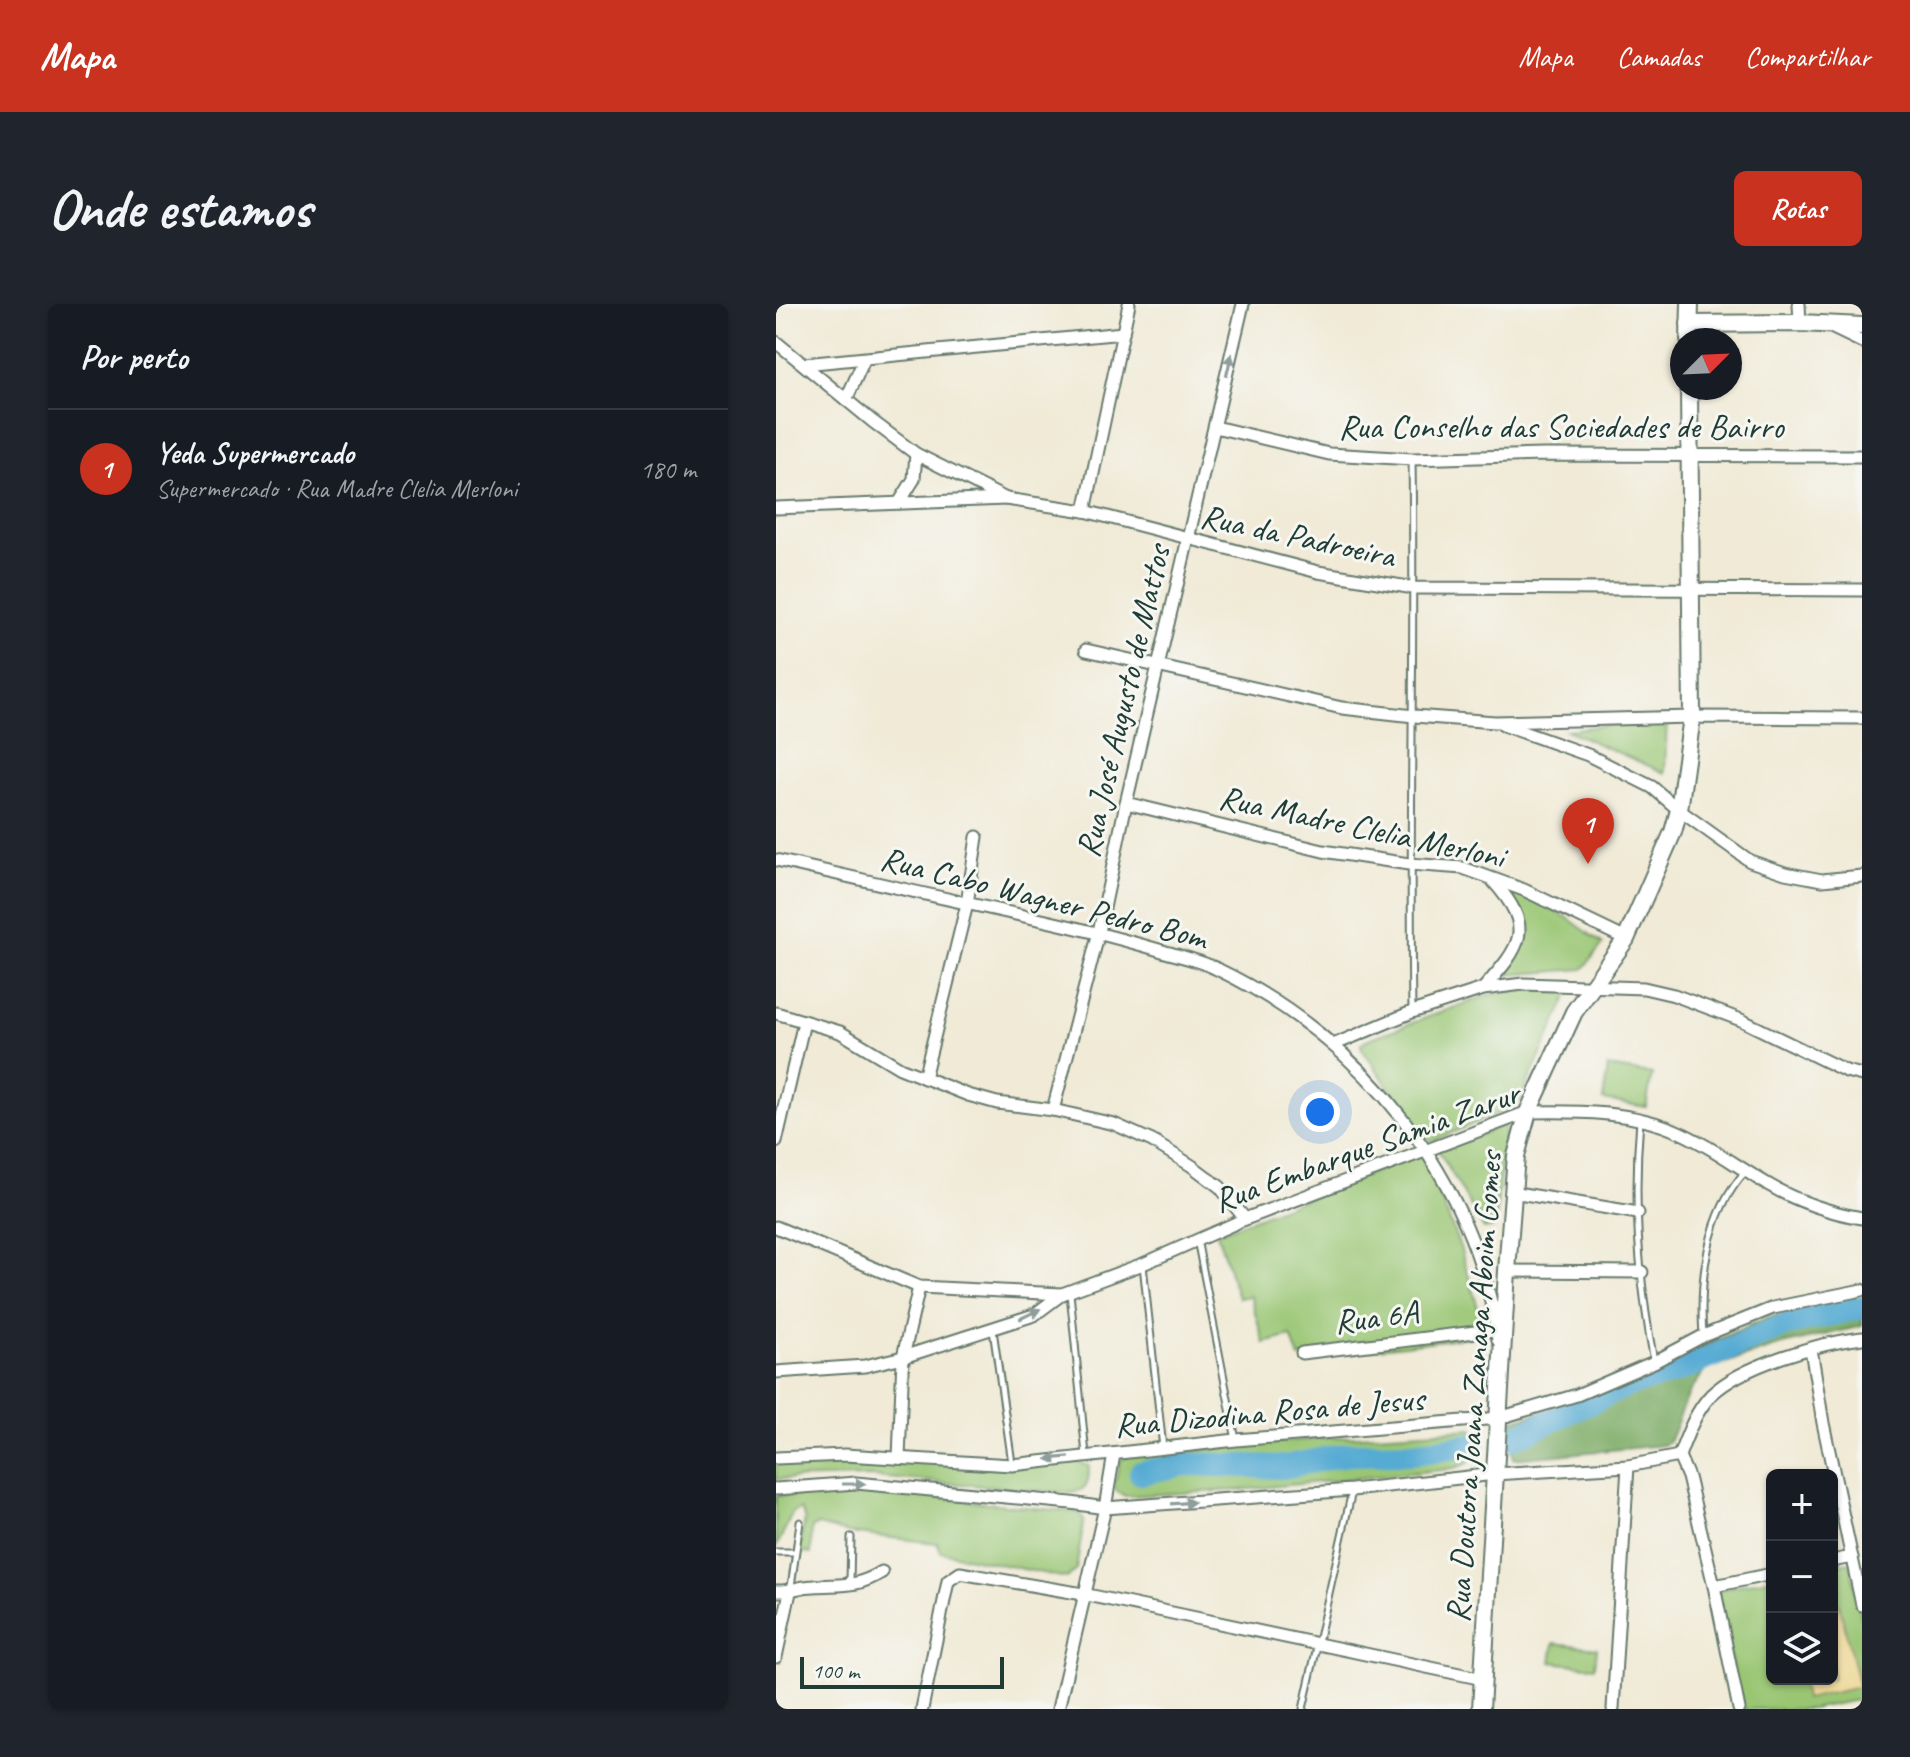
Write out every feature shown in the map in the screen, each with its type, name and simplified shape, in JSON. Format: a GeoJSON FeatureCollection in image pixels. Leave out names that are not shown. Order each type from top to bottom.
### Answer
{"type":"FeatureCollection","features":[{"type":"Feature","properties":{"kind":"street"},"geometry":{"type":"LineString","coordinates":[[1085,511],[1129,304]]}},
{"type":"Feature","properties":{"kind":"street","name":"Rua José Augusto de Mattos"},"geometry":{"type":"LineString","coordinates":[[1053,1110],[1099,932],[1126,803],[1243,304]]}},
{"type":"Feature","properties":{"kind":"street"},"geometry":{"type":"LineString","coordinates":[[1689,328],[1690,304]]}},
{"type":"Feature","properties":{"kind":"street"},"geometry":{"type":"LineString","coordinates":[[1799,304],[1800,323]]}},
{"type":"Feature","properties":{"kind":"street"},"geometry":{"type":"LineString","coordinates":[[1738,328],[1800,323],[1862,326]]}},
{"type":"Feature","properties":{"kind":"street"},"geometry":{"type":"LineString","coordinates":[[1826,324],[1862,342]]}},
{"type":"Feature","properties":{"kind":"street"},"geometry":{"type":"LineString","coordinates":[[804,364],[1123,333]]}},
{"type":"Feature","properties":{"kind":"street","name":"Rua da Padroeira"},"geometry":{"type":"LineString","coordinates":[[778,346],[916,454],[1006,499],[1085,511],[1318,572],[1414,588],[1862,590]]}},
{"type":"Feature","properties":{"kind":"street"},"geometry":{"type":"LineString","coordinates":[[846,400],[864,360]]}},
{"type":"Feature","properties":{"kind":"street","name":"Rua Doutora Joana Zanaga Aboim Gomes"},"geometry":{"type":"LineString","coordinates":[[1481,1709],[1502,1371],[1500,1329],[1516,1156],[1528,1112],[1574,1012],[1626,939],[1673,832],[1679,810],[1692,717],[1689,400]]}},
{"type":"Feature","properties":{"kind":"street","name":"Rua Conselho das Sociedades de Bairro"},"geometry":{"type":"LineString","coordinates":[[1215,427],[1329,454],[1412,459],[1543,455],[1862,456]]}},
{"type":"Feature","properties":{"kind":"street"},"geometry":{"type":"LineString","coordinates":[[899,503],[914,479],[916,454]]}},
{"type":"Feature","properties":{"kind":"street"},"geometry":{"type":"LineString","coordinates":[[776,508],[1006,499]]}},
{"type":"Feature","properties":{"kind":"street"},"geometry":{"type":"LineString","coordinates":[[1086,650],[1342,708],[1414,716],[1495,722],[1692,717],[1862,718]]}},
{"type":"Feature","properties":{"kind":"street"},"geometry":{"type":"LineString","coordinates":[[1495,722],[1588,755],[1652,787],[1750,861],[1785,873],[1822,880],[1862,876]]}},
{"type":"Feature","properties":{"kind":"street","name":"Rua Madre Clelia Merloni"},"geometry":{"type":"LineString","coordinates":[[1126,803],[1323,851],[1409,864],[1463,868],[1524,890],[1626,939]]}},
{"type":"Feature","properties":{"kind":"street"},"geometry":{"type":"LineString","coordinates":[[924,1078],[967,904],[977,837]]}},
{"type":"Feature","properties":{"kind":"street","name":"Rua Cabo Wagner Pedro Bom"},"geometry":{"type":"LineString","coordinates":[[776,860],[1099,932],[1215,968],[1305,1021],[1366,1075],[1425,1150],[1458,1208],[1483,1272],[1500,1329]]}},
{"type":"Feature","properties":{"kind":"street"},"geometry":{"type":"LineString","coordinates":[[1483,989],[1511,957],[1519,938],[1519,918],[1510,900],[1490,877]]}},
{"type":"Feature","properties":{"kind":"street"},"geometry":{"type":"LineString","coordinates":[[1333,1045],[1412,1012],[1483,989],[1523,984],[1644,988],[1674,995],[1741,1020],[1846,1071],[1862,1075]]}},
{"type":"Feature","properties":{"kind":"street"},"geometry":{"type":"LineString","coordinates":[[776,1013],[840,1032],[900,1068],[968,1095],[1114,1124],[1152,1141],[1192,1166],[1220,1187],[1245,1219]]}},
{"type":"Feature","properties":{"kind":"street"},"geometry":{"type":"LineString","coordinates":[[776,1142],[804,1022]]}},
{"type":"Feature","properties":{"kind":"street","name":"Rua Embarque Samia Zarur"},"geometry":{"type":"LineString","coordinates":[[1066,1293],[1143,1264],[1245,1219],[1528,1112],[1573,1111],[1640,1119],[1680,1132],[1796,1199],[1862,1218]]}},
{"type":"Feature","properties":{"kind":"street"},"geometry":{"type":"LineString","coordinates":[[1512,1192],[1638,1213]]}},
{"type":"Feature","properties":{"kind":"street"},"geometry":{"type":"LineString","coordinates":[[776,1227],[919,1287],[1066,1293]]}},
{"type":"Feature","properties":{"kind":"street"},"geometry":{"type":"LineString","coordinates":[[1507,1271],[1642,1272]]}},
{"type":"Feature","properties":{"kind":"street"},"geometry":{"type":"LineString","coordinates":[[899,1458],[903,1357],[919,1287]]}},
{"type":"Feature","properties":{"kind":"street","name":"Rua Dizodina Rosa de Jesus"},"geometry":{"type":"LineString","coordinates":[[776,1458],[845,1455],[1012,1465],[1236,1440],[1499,1418],[1577,1395],[1654,1362],[1703,1336],[1773,1308],[1862,1290]]}},
{"type":"Feature","properties":{"kind":"street"},"geometry":{"type":"LineString","coordinates":[[776,1372],[865,1366],[903,1357],[1034,1315],[1066,1293]]}},
{"type":"Feature","properties":{"kind":"street","name":"Rua 6A"},"geometry":{"type":"LineString","coordinates":[[1302,1353],[1500,1329]]}},
{"type":"Feature","properties":{"kind":"street"},"geometry":{"type":"LineString","coordinates":[[1739,1709],[1714,1586],[1688,1477],[1679,1456],[1696,1417],[1711,1396],[1730,1382],[1766,1363],[1862,1338]]}},
{"type":"Feature","properties":{"kind":"street"},"geometry":{"type":"LineString","coordinates":[[1811,1349],[1823,1423],[1862,1605]]}},
{"type":"Feature","properties":{"kind":"street"},"geometry":{"type":"LineString","coordinates":[[1058,1709],[1105,1508],[1114,1454]]}},
{"type":"Feature","properties":{"kind":"street"},"geometry":{"type":"LineString","coordinates":[[776,1489],[856,1483],[1105,1508],[1352,1490],[1495,1474],[1628,1466],[1679,1456]]}},
{"type":"Feature","properties":{"kind":"street"},"geometry":{"type":"LineString","coordinates":[[1613,1709],[1628,1466]]}},
{"type":"Feature","properties":{"kind":"street"},"geometry":{"type":"LineString","coordinates":[[1838,1560],[1852,1557]]}},
{"type":"Feature","properties":{"kind":"street"},"geometry":{"type":"LineString","coordinates":[[776,1591],[790,1592],[811,1586],[850,1587],[882,1572]]}},
{"type":"Feature","properties":{"kind":"street"},"geometry":{"type":"LineString","coordinates":[[922,1709],[948,1581],[960,1573],[1083,1594],[1483,1679]]}},
{"type":"Feature","properties":{"kind":"street"},"geometry":{"type":"LineString","coordinates":[[1714,1586],[1766,1575]]}},
{"type":"Feature","properties":{"kind":"street"},"geometry":{"type":"LineString","coordinates":[[776,1657],[790,1592]]}},
{"type":"Feature","properties":{"kind":"lane"},"geometry":{"type":"LineString","coordinates":[[1412,459],[1414,716],[1409,864],[1412,1012]]}},
{"type":"Feature","properties":{"kind":"lane"},"geometry":{"type":"LineString","coordinates":[[1640,1119],[1638,1213],[1642,1301],[1654,1362]]}},
{"type":"Feature","properties":{"kind":"lane"},"geometry":{"type":"LineString","coordinates":[[1703,1336],[1704,1273],[1712,1232],[1734,1183],[1747,1170]]}},
{"type":"Feature","properties":{"kind":"lane"},"geometry":{"type":"LineString","coordinates":[[1197,1238],[1236,1440]]}},
{"type":"Feature","properties":{"kind":"lane"},"geometry":{"type":"LineString","coordinates":[[1143,1264],[1163,1448]]}},
{"type":"Feature","properties":{"kind":"lane"},"geometry":{"type":"LineString","coordinates":[[1066,1293],[1087,1456]]}},
{"type":"Feature","properties":{"kind":"lane"},"geometry":{"type":"LineString","coordinates":[[993,1329],[1012,1465]]}},
{"type":"Feature","properties":{"kind":"lane"},"geometry":{"type":"LineString","coordinates":[[1303,1709],[1352,1490]]}},
{"type":"Feature","properties":{"kind":"lane"},"geometry":{"type":"LineString","coordinates":[[790,1592],[800,1522]]}},
{"type":"Feature","properties":{"kind":"lane"},"geometry":{"type":"LineString","coordinates":[[850,1587],[851,1537]]}},
{"type":"Feature","properties":{"kind":"lane"},"geometry":{"type":"LineString","coordinates":[[776,1552],[795,1552]]}},
{"type":"Feature","properties":{"kind":"green space"},"geometry":{"type":"Polygon","coordinates":[[[1667,718],[1665,773],[1566,730],[1667,718]]]}},
{"type":"Feature","properties":{"kind":"green space"},"geometry":{"type":"Polygon","coordinates":[[[1511,889],[1568,918],[1603,944],[1583,969],[1506,975],[1522,941],[1511,889]]]}},
{"type":"Feature","properties":{"kind":"green space"},"geometry":{"type":"Polygon","coordinates":[[[1570,985],[1570,991],[1520,1100],[1512,1108],[1432,1141],[1422,1134],[1362,1049],[1361,1044],[1366,1040],[1488,995],[1570,985]]]}},
{"type":"Feature","properties":{"kind":"green space"},"geometry":{"type":"Polygon","coordinates":[[[1608,1067],[1652,1074],[1646,1107],[1603,1100],[1608,1067]]]}},
{"type":"Feature","properties":{"kind":"green space"},"geometry":{"type":"Polygon","coordinates":[[[1505,1125],[1495,1227],[1484,1229],[1438,1150],[1505,1125]]]}},
{"type":"Feature","properties":{"kind":"green space"},"geometry":{"type":"Polygon","coordinates":[[[1423,1153],[1460,1247],[1486,1335],[1299,1358],[1291,1336],[1264,1343],[1250,1296],[1238,1298],[1217,1233],[1423,1153]]]}},
{"type":"Feature","properties":{"kind":"green space"},"geometry":{"type":"Polygon","coordinates":[[[1862,1298],[1862,1326],[1779,1346],[1706,1369],[1689,1393],[1670,1440],[1664,1445],[1514,1459],[1509,1432],[1514,1420],[1584,1399],[1768,1317],[1862,1298]]]}},
{"type":"Feature","properties":{"kind":"green space"},"geometry":{"type":"Polygon","coordinates":[[[1472,1429],[1479,1436],[1474,1458],[1464,1465],[1441,1470],[1239,1490],[1125,1496],[1117,1492],[1114,1484],[1121,1460],[1129,1456],[1325,1438],[1472,1429]]]}},
{"type":"Feature","properties":{"kind":"green space"},"geometry":{"type":"Polygon","coordinates":[[[838,1459],[1079,1462],[1089,1466],[1089,1476],[1085,1487],[1072,1493],[874,1477],[776,1479],[776,1464],[838,1459]]]}},
{"type":"Feature","properties":{"kind":"green space"},"geometry":{"type":"Polygon","coordinates":[[[842,1491],[893,1493],[1081,1514],[1084,1521],[1076,1570],[1066,1578],[941,1552],[937,1543],[848,1533],[818,1525],[812,1527],[811,1554],[798,1551],[805,1520],[801,1509],[793,1512],[776,1548],[776,1496],[842,1491]]]}},
{"type":"Feature","properties":{"kind":"green space"},"geometry":{"type":"Polygon","coordinates":[[[1850,1562],[1862,1620],[1862,1699],[1811,1709],[1741,1709],[1716,1590],[1766,1579],[1766,1685],[1838,1685],[1838,1565],[1850,1562]]]}},
{"type":"Feature","properties":{"kind":"green space"},"geometry":{"type":"Polygon","coordinates":[[[1554,1643],[1597,1648],[1595,1667],[1551,1662],[1554,1643]]]}},
{"type":"Feature","properties":{"kind":"sand"},"geometry":{"type":"Polygon","coordinates":[[[1838,1603],[1859,1687],[1805,1699],[1802,1685],[1838,1685],[1838,1603]]]}},
{"type":"Feature","properties":{"kind":"waterway"},"geometry":{"type":"LineString","coordinates":[[1513,1438],[1627,1385],[1673,1373],[1788,1324],[1862,1307]]}},
{"type":"Feature","properties":{"kind":"waterway"},"geometry":{"type":"LineString","coordinates":[[1141,1473],[1185,1464],[1284,1467],[1348,1454],[1412,1453],[1473,1445]]}},
{"type":"Feature","properties":{"kind":"place","name":"Yeda Supermercado"},"geometry":{"type":"Point","coordinates":[1588,864]}}]}
